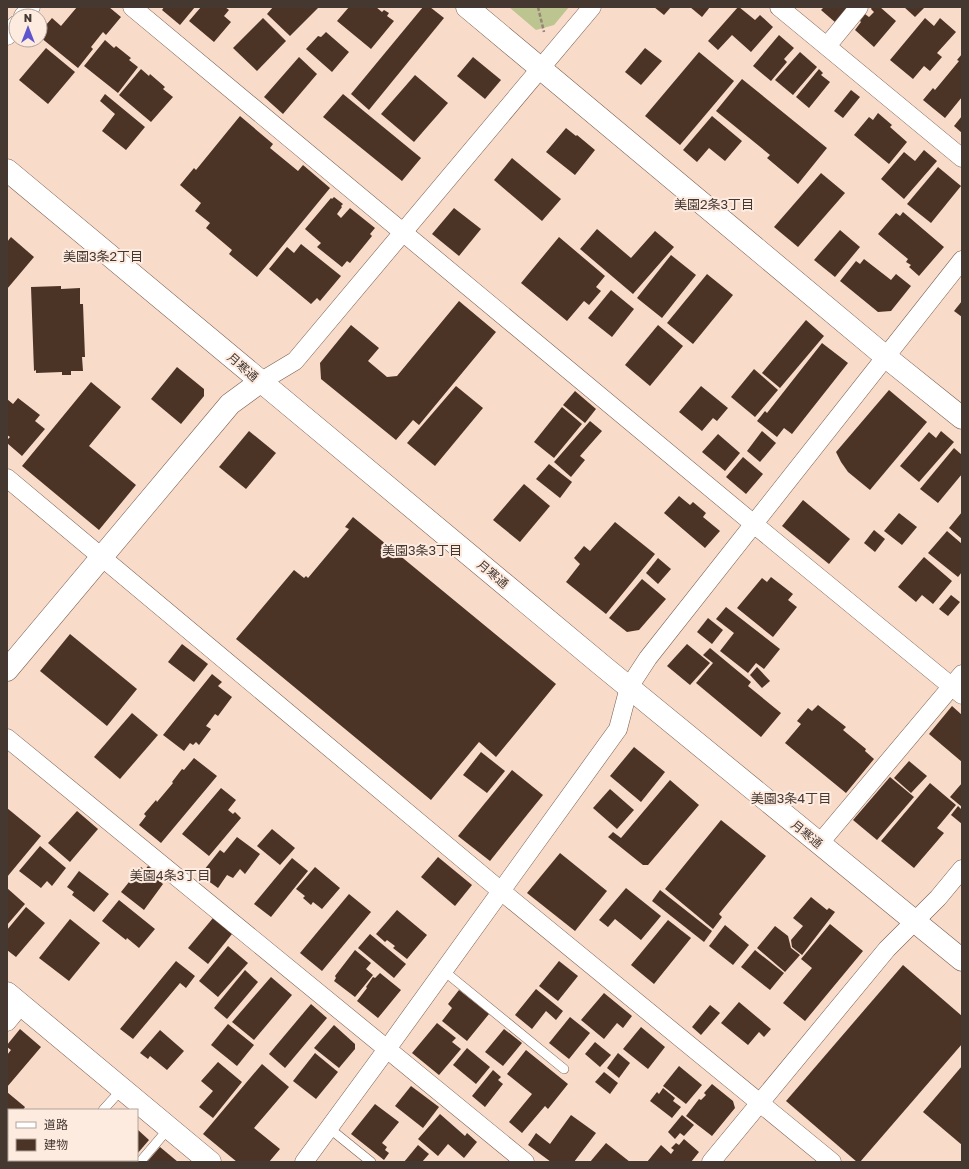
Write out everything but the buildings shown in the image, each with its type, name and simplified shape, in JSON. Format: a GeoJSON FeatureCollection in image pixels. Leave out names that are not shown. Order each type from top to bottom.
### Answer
{"type":"FeatureCollection","features":[{"type":"Feature","properties":{"kind":"main road"},"geometry":{"type":"LineString","coordinates":[[467,7],[886,357],[962,418]]}},
{"type":"Feature","properties":{"kind":"main road","name":"月寒通"},"geometry":{"type":"LineString","coordinates":[[7,170],[260,382],[294,408],[629,687],[962,960]]}},
{"type":"Feature","properties":{"kind":"main road"},"geometry":{"type":"LineString","coordinates":[[7,670],[230,404],[260,382]]}},
{"type":"Feature","properties":{"kind":"main road"},"geometry":{"type":"LineString","coordinates":[[14,999],[210,1162]]}},
{"type":"Feature","properties":{"kind":"street"},"geometry":{"type":"LineString","coordinates":[[132,7],[754,525],[959,685],[819,844]]}},
{"type":"Feature","properties":{"kind":"street"},"geometry":{"type":"LineString","coordinates":[[260,382],[295,361],[592,7]]}},
{"type":"Feature","properties":{"kind":"street"},"geometry":{"type":"LineString","coordinates":[[779,7],[962,158]]}},
{"type":"Feature","properties":{"kind":"street"},"geometry":{"type":"LineString","coordinates":[[826,46],[859,7]]}},
{"type":"Feature","properties":{"kind":"street"},"geometry":{"type":"LineString","coordinates":[[304,1162],[388,1049],[618,729],[629,687],[648,658],[962,260]]}},
{"type":"Feature","properties":{"kind":"street"},"geometry":{"type":"LineString","coordinates":[[7,478],[501,892],[832,1162]]}},
{"type":"Feature","properties":{"kind":"street"},"geometry":{"type":"LineString","coordinates":[[7,738],[525,1162]]}},
{"type":"Feature","properties":{"kind":"street"},"geometry":{"type":"LineString","coordinates":[[710,1162],[887,949],[938,898],[962,869]]}},
{"type":"Feature","properties":{"kind":"street"},"geometry":{"type":"LineString","coordinates":[[7,1022],[14,999]]}},
{"type":"Feature","properties":{"kind":"lane"},"geometry":{"type":"LineString","coordinates":[[444,971],[564,1069]]}},
{"type":"Feature","properties":{"kind":"lane"},"geometry":{"type":"LineString","coordinates":[[105,1109],[122,1089]]}},
{"type":"Feature","properties":{"kind":"lane"},"geometry":{"type":"LineString","coordinates":[[140,1162],[169,1128]]}},
{"type":"Feature","properties":{"kind":"lane"},"geometry":{"type":"LineString","coordinates":[[329,1128],[371,1162]]}},
{"type":"Feature","properties":{"kind":"path"},"geometry":{"type":"LineString","coordinates":[[538,7],[544,33]]}},
{"type":"Feature","properties":{"kind":"green space"},"geometry":{"type":"Polygon","coordinates":[[[509,7],[569,7],[554,25],[536,30],[509,7]]]}},
{"type":"Feature","properties":{"kind":"district","name":"美園2条3丁目"},"geometry":{"type":"Point","coordinates":[714,204]}},
{"type":"Feature","properties":{"kind":"district","name":"美園3条2丁目"},"geometry":{"type":"Point","coordinates":[103,256]}},
{"type":"Feature","properties":{"kind":"district","name":"美園3条3丁目"},"geometry":{"type":"Point","coordinates":[422,550]}},
{"type":"Feature","properties":{"kind":"district","name":"美園3条4丁目"},"geometry":{"type":"Point","coordinates":[791,798]}},
{"type":"Feature","properties":{"kind":"district","name":"美園4条3丁目"},"geometry":{"type":"Point","coordinates":[170,875]}}]}
